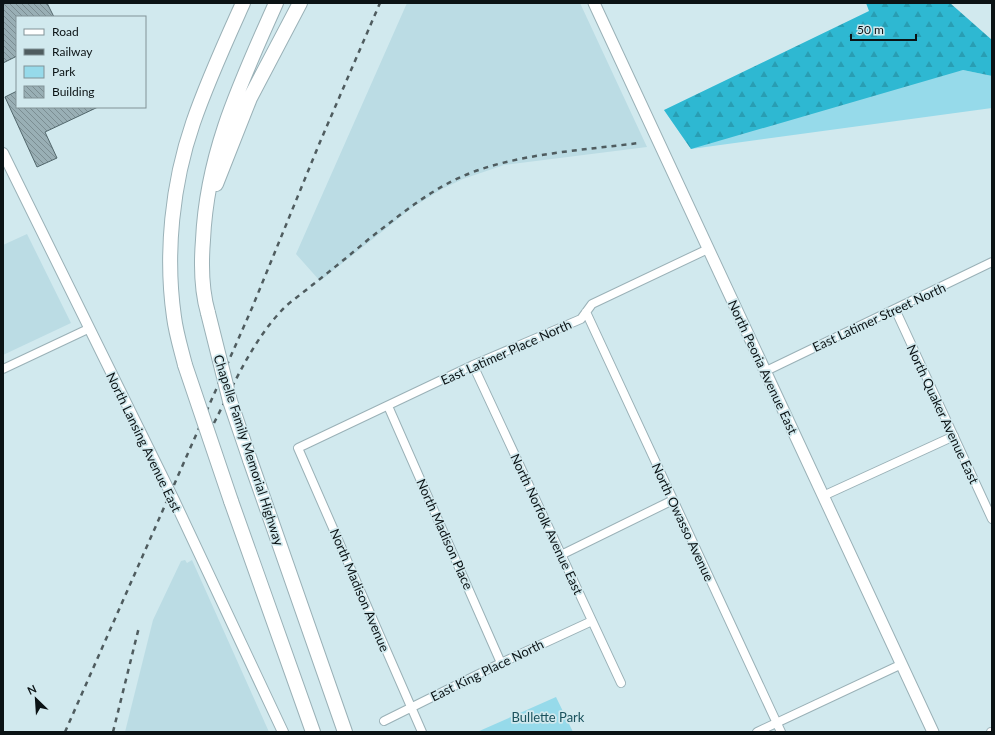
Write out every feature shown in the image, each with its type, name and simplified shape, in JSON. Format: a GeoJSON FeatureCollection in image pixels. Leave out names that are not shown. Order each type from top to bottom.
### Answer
{"type":"FeatureCollection","features":[{"type":"Feature","properties":{"kind":"highway"},"geometry":{"type":"LineString","coordinates":[[243,3],[214,68],[192,124],[177,191],[172,229],[172,288],[174,318],[185,365],[231,501],[313,732]]}},
{"type":"Feature","properties":{"kind":"highway","name":"Chapelle Family Memorial Highway"},"geometry":{"type":"LineString","coordinates":[[276,3],[224,127],[215,156],[204,219],[202,259],[203,294],[228,395],[345,732]]}},
{"type":"Feature","properties":{"kind":"highway"},"geometry":{"type":"LineString","coordinates":[[204,219],[241,119],[300,3]]}},
{"type":"Feature","properties":{"kind":"main road","name":"North Peoria Avenue East"},"geometry":{"type":"LineString","coordinates":[[594,3],[933,732]]}},
{"type":"Feature","properties":{"kind":"street","name":"North Lansing Avenue East"},"geometry":{"type":"LineString","coordinates":[[3,153],[88,329],[174,500],[284,732]]}},
{"type":"Feature","properties":{"kind":"street","name":"East Latimer Place North"},"geometry":{"type":"LineString","coordinates":[[298,448],[473,365],[581,319],[592,304],[708,249]]}},
{"type":"Feature","properties":{"kind":"street","name":"East Latimer Street North"},"geometry":{"type":"LineString","coordinates":[[766,371],[992,262]]}},
{"type":"Feature","properties":{"kind":"street","name":"North Quaker Avenue East"},"geometry":{"type":"LineString","coordinates":[[895,309],[992,519]]}},
{"type":"Feature","properties":{"kind":"street","name":"North Owasso Avenue"},"geometry":{"type":"LineString","coordinates":[[586,312],[781,732]]}},
{"type":"Feature","properties":{"kind":"street"},"geometry":{"type":"LineString","coordinates":[[3,368],[88,329]]}},
{"type":"Feature","properties":{"kind":"street","name":"North Norfolk Avenue East"},"geometry":{"type":"LineString","coordinates":[[473,365],[621,683]]}},
{"type":"Feature","properties":{"kind":"street","name":"North Madison Place"},"geometry":{"type":"LineString","coordinates":[[388,406],[501,663]]}},
{"type":"Feature","properties":{"kind":"street"},"geometry":{"type":"LineString","coordinates":[[823,496],[954,436]]}},
{"type":"Feature","properties":{"kind":"street","name":"North Madison Avenue"},"geometry":{"type":"LineString","coordinates":[[298,448],[410,708],[422,732]]}},
{"type":"Feature","properties":{"kind":"street"},"geometry":{"type":"LineString","coordinates":[[561,556],[673,500]]}},
{"type":"Feature","properties":{"kind":"street","name":"East King Place North"},"geometry":{"type":"LineString","coordinates":[[384,721],[501,663],[592,621]]}},
{"type":"Feature","properties":{"kind":"street"},"geometry":{"type":"LineString","coordinates":[[756,732],[902,664]]}},
{"type":"Feature","properties":{"kind":"shaded area"},"geometry":{"type":"Polygon","coordinates":[[[407,3],[580,3],[647,147],[504,165],[463,179],[442,189],[413,207],[320,281],[296,254],[407,3]]]}},
{"type":"Feature","properties":{"kind":"shaded area"},"geometry":{"type":"Polygon","coordinates":[[[27,234],[71,323],[3,355],[3,245],[27,234]]]}},
{"type":"Feature","properties":{"kind":"shaded area"},"geometry":{"type":"Polygon","coordinates":[[[185,560],[187,563],[192,560],[269,732],[125,732],[153,620],[181,561],[185,560]]]}},
{"type":"Feature","properties":{"kind":"green space"},"geometry":{"type":"Polygon","coordinates":[[[866,3],[950,3],[992,40],[992,76],[963,70],[691,149],[664,110],[869,11],[866,3]]]}},
{"type":"Feature","properties":{"kind":"green space"},"geometry":{"type":"Polygon","coordinates":[[[963,70],[992,76],[992,108],[691,149],[664,110],[963,70]]]}},
{"type":"Feature","properties":{"kind":"green space","name":"Bullette Park"},"geometry":{"type":"Polygon","coordinates":[[[556,697],[573,732],[477,732],[556,697]]]}},
{"type":"Feature","properties":{"kind":"building"},"geometry":{"type":"Polygon","coordinates":[[[3,3],[47,3],[54,16],[16,16],[16,56],[3,63],[3,3]]]}},
{"type":"Feature","properties":{"kind":"building"},"geometry":{"type":"Polygon","coordinates":[[[16,92],[16,108],[96,108],[45,132],[57,158],[37,167],[5,97],[16,92]]]}},
{"type":"Feature","properties":{"kind":"railway"},"geometry":{"type":"LineString","coordinates":[[65,732],[252,308],[320,142],[380,3]]}},
{"type":"Feature","properties":{"kind":"railway"},"geometry":{"type":"LineString","coordinates":[[214,423],[255,346],[275,318],[287,305],[370,238],[425,197],[461,177],[502,163],[548,154],[639,143]]}},
{"type":"Feature","properties":{"kind":"railway"},"geometry":{"type":"LineString","coordinates":[[113,732],[139,627]]}}]}
